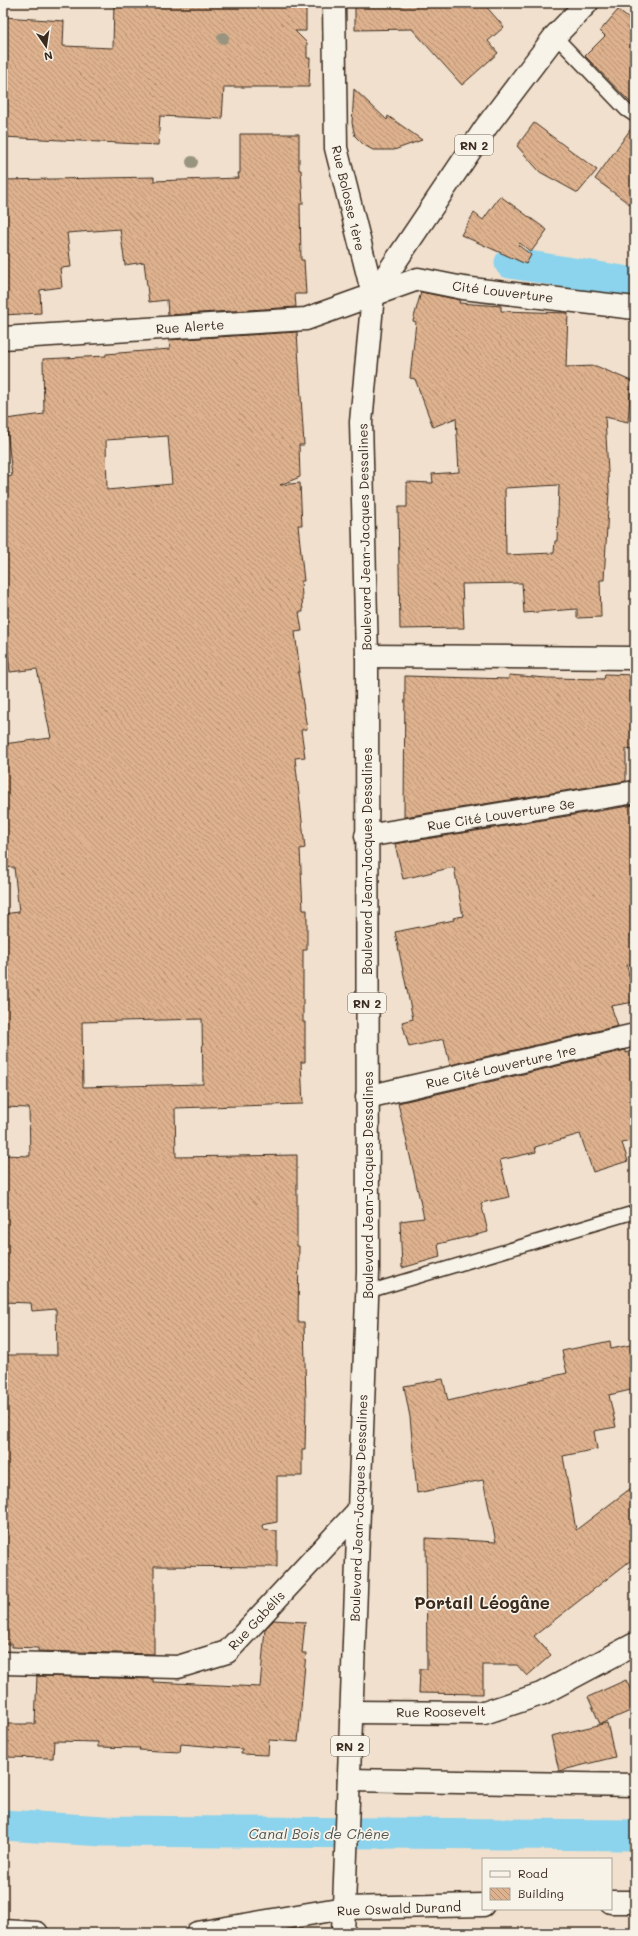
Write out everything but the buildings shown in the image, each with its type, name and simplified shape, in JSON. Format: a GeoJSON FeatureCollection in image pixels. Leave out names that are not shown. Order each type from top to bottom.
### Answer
{"type":"FeatureCollection","features":[{"type":"Feature","properties":{"kind":"street","name":"Rue Bolosse 1ère"},"geometry":{"type":"LineString","coordinates":[[334,3],[336,148],[373,296]]}},
{"type":"Feature","properties":{"kind":"street","name":"Boulevard Jean-Jacques Dessalines"},"geometry":{"type":"LineString","coordinates":[[343,1933],[367,1292],[367,656],[361,422],[373,296],[486,127],[556,36],[587,3]]}},
{"type":"Feature","properties":{"kind":"street","name":"Cité Louverture"},"geometry":{"type":"LineString","coordinates":[[373,296],[418,279],[463,288],[635,308]]}},
{"type":"Feature","properties":{"kind":"street","name":"Rue Alerte"},"geometry":{"type":"LineString","coordinates":[[3,338],[306,319],[373,296]]}},
{"type":"Feature","properties":{"kind":"street"},"geometry":{"type":"LineString","coordinates":[[367,656],[635,658]]}},
{"type":"Feature","properties":{"kind":"street","name":"Rue Cité Louverture 3e"},"geometry":{"type":"LineString","coordinates":[[366,836],[635,792]]}},
{"type":"Feature","properties":{"kind":"street","name":"Rue Cité Louverture 1re"},"geometry":{"type":"LineString","coordinates":[[367,1097],[635,1035]]}},
{"type":"Feature","properties":{"kind":"street","name":"Rue Gabélis"},"geometry":{"type":"LineString","coordinates":[[3,1663],[178,1667],[227,1652],[358,1511]]}},
{"type":"Feature","properties":{"kind":"street","name":"Rue Roosevelt"},"geometry":{"type":"LineString","coordinates":[[351,1712],[484,1713],[541,1694],[635,1644]]}},
{"type":"Feature","properties":{"kind":"street"},"geometry":{"type":"LineString","coordinates":[[349,1784],[635,1785]]}},
{"type":"Feature","properties":{"kind":"street"},"geometry":{"type":"LineString","coordinates":[[612,1902],[635,1902]]}},
{"type":"Feature","properties":{"kind":"street","name":"Rue Oswald Durand"},"geometry":{"type":"LineString","coordinates":[[197,1933],[344,1908],[482,1905]]}},
{"type":"Feature","properties":{"kind":"street"},"geometry":{"type":"LineString","coordinates":[[3,1931],[37,1933]]}},
{"type":"Feature","properties":{"kind":"lane"},"geometry":{"type":"LineString","coordinates":[[556,36],[626,110],[635,116]]}},
{"type":"Feature","properties":{"kind":"lane"},"geometry":{"type":"LineString","coordinates":[[367,1292],[635,1212]]}},
{"type":"Feature","properties":{"kind":"waterway"},"geometry":{"type":"LineString","coordinates":[[510,263],[635,283]]}},
{"type":"Feature","properties":{"kind":"waterway","name":"Canal Bois de Chêne"},"geometry":{"type":"LineString","coordinates":[[3,1825],[104,1831],[635,1835]]}},
{"type":"Feature","properties":{"kind":"district","name":"Portail Léogâne"},"geometry":{"type":"Point","coordinates":[482,1602]}}]}
